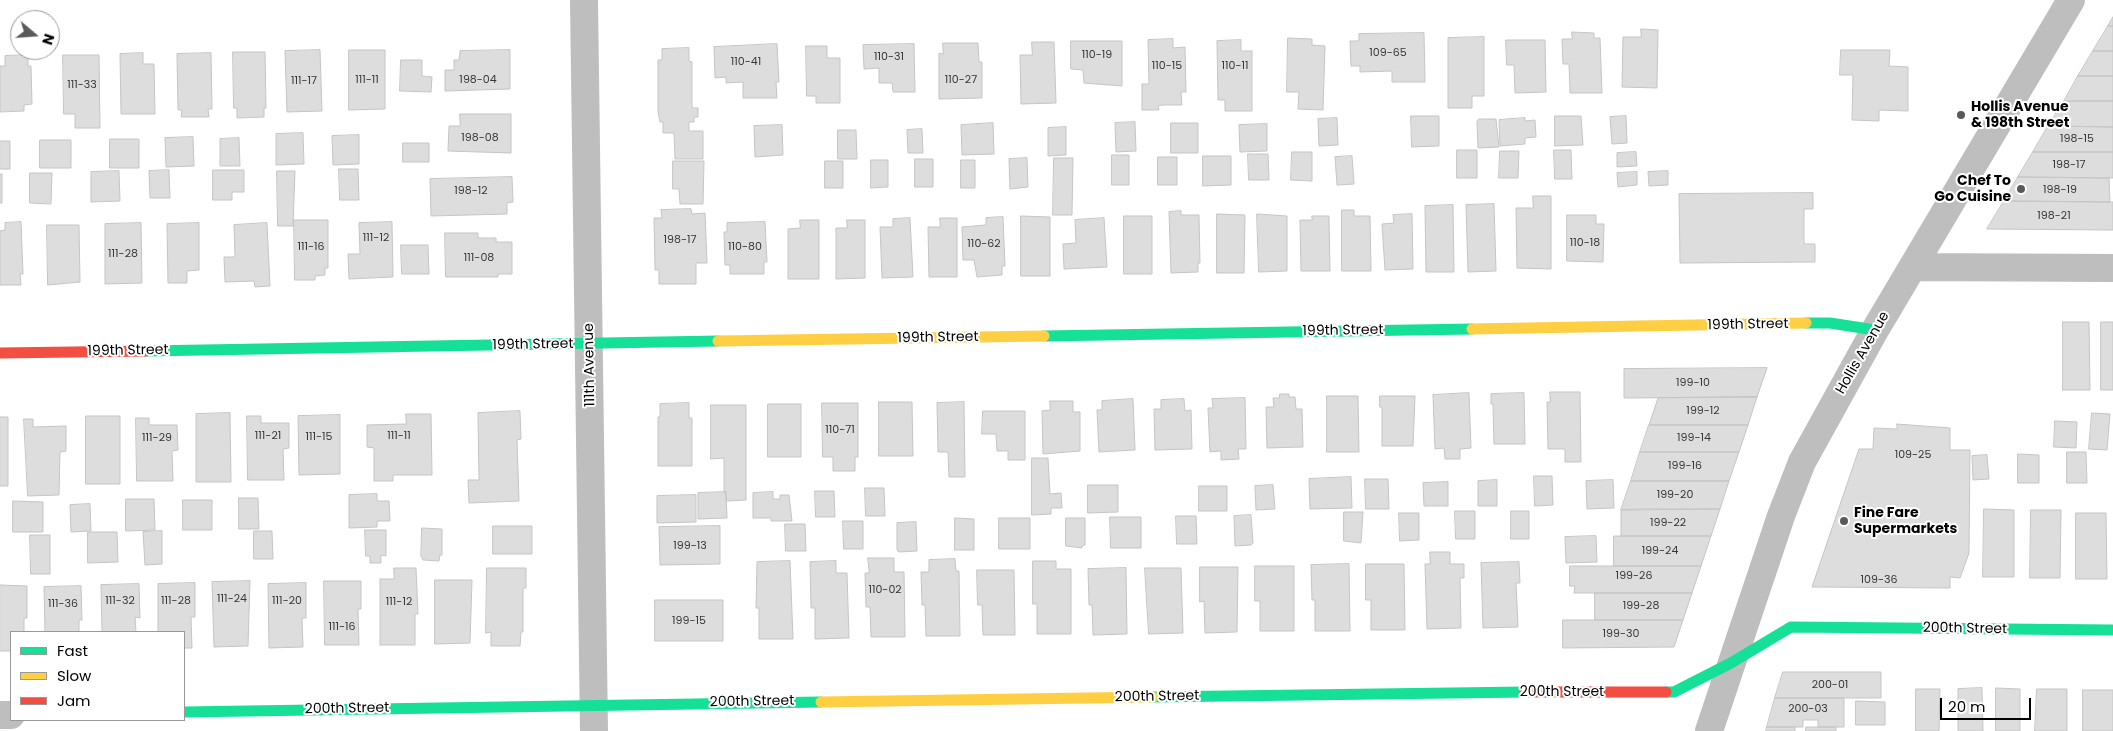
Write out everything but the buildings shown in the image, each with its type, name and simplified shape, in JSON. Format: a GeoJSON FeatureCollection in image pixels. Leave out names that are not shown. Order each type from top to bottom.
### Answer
{"type":"FeatureCollection","features":[{"type":"Feature","properties":{"kind":"street","name":"111th Avenue"},"geometry":{"type":"LineString","coordinates":[[584,0],[594,718]]}},
{"type":"Feature","properties":{"kind":"street","name":"Hollis Avenue"},"geometry":{"type":"LineString","coordinates":[[1709,731],[1781,516],[1802,462],[1875,330],[2071,0]]}},
{"type":"Feature","properties":{"kind":"street"},"geometry":{"type":"LineString","coordinates":[[1913,267],[2113,268]]}},
{"type":"Feature","properties":{"kind":"street","name":"199th Street"},"geometry":{"type":"LineString","coordinates":[[0,353],[1830,323],[1875,330]]}},
{"type":"Feature","properties":{"kind":"street","name":"200th Street"},"geometry":{"type":"LineString","coordinates":[[185,712],[594,718],[1497,692],[1674,692],[1731,663],[1791,627],[2113,630]]}},
{"type":"Feature","properties":{"kind":"traffic: fast"},"geometry":{"type":"LineString","coordinates":[[1806,323],[1830,323],[1875,330]]}},
{"type":"Feature","properties":{"kind":"traffic: fast"},"geometry":{"type":"LineString","coordinates":[[1044,336],[1472,329]]}},
{"type":"Feature","properties":{"kind":"traffic: fast"},"geometry":{"type":"LineString","coordinates":[[146,351],[718,341]]}},
{"type":"Feature","properties":{"kind":"traffic: fast"},"geometry":{"type":"LineString","coordinates":[[1666,692],[1674,692],[1731,663],[1791,627],[2113,630]]}},
{"type":"Feature","properties":{"kind":"traffic: fast"},"geometry":{"type":"LineString","coordinates":[[1153,697],[1525,692]]}},
{"type":"Feature","properties":{"kind":"traffic: fast"},"geometry":{"type":"LineString","coordinates":[[185,712],[821,702]]}},
{"type":"Feature","properties":{"kind":"traffic: slow"},"geometry":{"type":"LineString","coordinates":[[1472,329],[1806,323]]}},
{"type":"Feature","properties":{"kind":"traffic: slow"},"geometry":{"type":"LineString","coordinates":[[718,341],[1044,336]]}},
{"type":"Feature","properties":{"kind":"traffic: slow"},"geometry":{"type":"LineString","coordinates":[[821,702],[1153,697]]}},
{"type":"Feature","properties":{"kind":"traffic: jam"},"geometry":{"type":"LineString","coordinates":[[0,353],[146,351]]}},
{"type":"Feature","properties":{"kind":"traffic: jam"},"geometry":{"type":"LineString","coordinates":[[1525,692],[1666,692]]}},
{"type":"Feature","properties":{"kind":"place","name":"Hollis Avenue & 198th Street"},"geometry":{"type":"Point","coordinates":[1961,115]}},
{"type":"Feature","properties":{"kind":"place","name":"Chef To Go Cuisine"},"geometry":{"type":"Point","coordinates":[2021,189]}},
{"type":"Feature","properties":{"kind":"place","name":"Fine Fare Supermarkets"},"geometry":{"type":"Point","coordinates":[1844,521]}}]}
